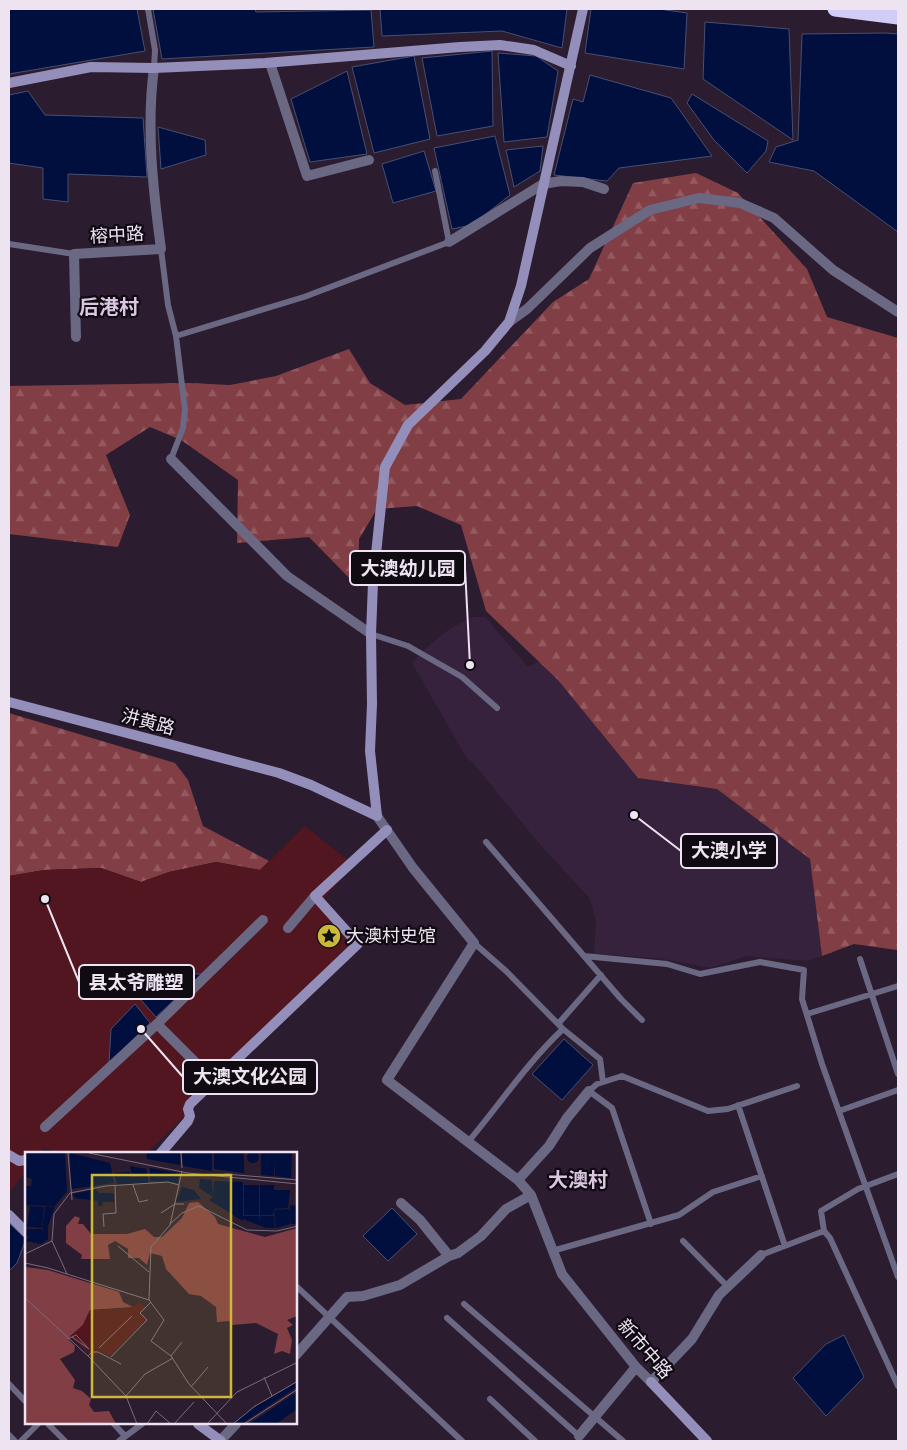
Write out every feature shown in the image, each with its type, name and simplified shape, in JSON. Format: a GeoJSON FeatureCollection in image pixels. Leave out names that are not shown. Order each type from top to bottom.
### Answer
{"type":"FeatureCollection","features":[{"type":"Feature","properties":{"kind":"highway"},"geometry":{"type":"LineString","coordinates":[[835,9],[898,17]]}},
{"type":"Feature","properties":{"kind":"main road"},"geometry":{"type":"LineString","coordinates":[[377,816],[370,750],[372,704],[371,634],[373,583],[385,467],[408,426],[485,351],[509,322],[521,286],[583,9]]}},
{"type":"Feature","properties":{"kind":"main road"},"geometry":{"type":"LineString","coordinates":[[9,83],[91,67],[154,68],[270,63],[500,45],[534,50],[571,66]]}},
{"type":"Feature","properties":{"kind":"main road","name":"汫黄路"},"geometry":{"type":"LineString","coordinates":[[9,702],[312,784],[377,816]]}},
{"type":"Feature","properties":{"kind":"main road"},"geometry":{"type":"LineString","coordinates":[[162,1152],[188,1122],[190,1104],[358,944],[316,896],[387,830]]}},
{"type":"Feature","properties":{"kind":"main road"},"geometry":{"type":"LineString","coordinates":[[9,1155],[19,1160],[25,1160]]}},
{"type":"Feature","properties":{"kind":"main road"},"geometry":{"type":"LineString","coordinates":[[9,1215],[25,1231]]}},
{"type":"Feature","properties":{"kind":"main road","name":"新市中路"},"geometry":{"type":"LineString","coordinates":[[651,1382],[707,1441]]}},
{"type":"Feature","properties":{"kind":"main road"},"geometry":{"type":"LineString","coordinates":[[199,1425],[221,1441]]}},
{"type":"Feature","properties":{"kind":"street"},"geometry":{"type":"LineString","coordinates":[[270,63],[307,176],[369,160]]}},
{"type":"Feature","properties":{"kind":"street"},"geometry":{"type":"LineString","coordinates":[[154,68],[150,123],[153,183],[161,249]]}},
{"type":"Feature","properties":{"kind":"street"},"geometry":{"type":"LineString","coordinates":[[449,242],[543,184],[561,180],[583,182],[604,189]]}},
{"type":"Feature","properties":{"kind":"street"},"geometry":{"type":"LineString","coordinates":[[509,322],[527,309],[590,248],[650,210],[699,198],[740,203],[774,218],[833,270],[898,312]]}},
{"type":"Feature","properties":{"kind":"street","name":"榕中路"},"geometry":{"type":"LineString","coordinates":[[74,254],[161,249]]}},
{"type":"Feature","properties":{"kind":"street"},"geometry":{"type":"LineString","coordinates":[[74,254],[76,337]]}},
{"type":"Feature","properties":{"kind":"street"},"geometry":{"type":"LineString","coordinates":[[171,459],[287,576],[371,634]]}},
{"type":"Feature","properties":{"kind":"street"},"geometry":{"type":"LineString","coordinates":[[377,816],[413,868],[474,943]]}},
{"type":"Feature","properties":{"kind":"street"},"geometry":{"type":"LineString","coordinates":[[288,928],[316,896]]}},
{"type":"Feature","properties":{"kind":"street"},"geometry":{"type":"LineString","coordinates":[[45,1127],[157,1024],[263,920]]}},
{"type":"Feature","properties":{"kind":"street","name":"新市中路"},"geometry":{"type":"LineString","coordinates":[[474,943],[387,1080],[518,1180],[531,1195],[562,1274],[636,1367],[651,1382]]}},
{"type":"Feature","properties":{"kind":"street"},"geometry":{"type":"LineString","coordinates":[[157,1024],[215,1082]]}},
{"type":"Feature","properties":{"kind":"street"},"geometry":{"type":"LineString","coordinates":[[518,1180],[549,1146],[567,1118],[589,1091]]}},
{"type":"Feature","properties":{"kind":"street"},"geometry":{"type":"LineString","coordinates":[[298,1353],[347,1297],[363,1296],[400,1285],[449,1256],[458,1253],[481,1236],[506,1210],[531,1195]]}},
{"type":"Feature","properties":{"kind":"street"},"geometry":{"type":"LineString","coordinates":[[401,1203],[420,1220],[449,1256]]}},
{"type":"Feature","properties":{"kind":"street"},"geometry":{"type":"LineString","coordinates":[[651,1382],[692,1339],[719,1295],[761,1255]]}},
{"type":"Feature","properties":{"kind":"street"},"geometry":{"type":"LineString","coordinates":[[579,1436],[636,1367]]}},
{"type":"Feature","properties":{"kind":"street"},"geometry":{"type":"LineString","coordinates":[[221,1441],[235,1425]]}},
{"type":"Feature","properties":{"kind":"lane"},"geometry":{"type":"LineString","coordinates":[[148,9],[155,50],[154,68]]}},
{"type":"Feature","properties":{"kind":"lane"},"geometry":{"type":"LineString","coordinates":[[176,336],[304,297],[449,242],[435,171]]}},
{"type":"Feature","properties":{"kind":"lane"},"geometry":{"type":"LineString","coordinates":[[9,244],[74,254]]}},
{"type":"Feature","properties":{"kind":"lane"},"geometry":{"type":"LineString","coordinates":[[161,249],[168,305],[176,336],[185,410],[183,428],[171,459]]}},
{"type":"Feature","properties":{"kind":"lane"},"geometry":{"type":"LineString","coordinates":[[371,634],[408,646],[462,677],[497,708]]}},
{"type":"Feature","properties":{"kind":"lane"},"geometry":{"type":"LineString","coordinates":[[486,842],[642,1020]]}},
{"type":"Feature","properties":{"kind":"lane"},"geometry":{"type":"LineString","coordinates":[[474,943],[506,971],[563,1029],[600,1059],[603,1082]]}},
{"type":"Feature","properties":{"kind":"lane"},"geometry":{"type":"LineString","coordinates":[[584,956],[667,964],[700,974],[760,962],[804,970],[802,999],[839,1111],[898,1277]]}},
{"type":"Feature","properties":{"kind":"lane"},"geometry":{"type":"LineString","coordinates":[[860,959],[898,1074]]}},
{"type":"Feature","properties":{"kind":"lane"},"geometry":{"type":"LineString","coordinates":[[558,1024],[601,975]]}},
{"type":"Feature","properties":{"kind":"lane"},"geometry":{"type":"LineString","coordinates":[[807,1014],[898,986]]}},
{"type":"Feature","properties":{"kind":"lane"},"geometry":{"type":"LineString","coordinates":[[468,1142],[542,1049],[563,1029]]}},
{"type":"Feature","properties":{"kind":"lane"},"geometry":{"type":"LineString","coordinates":[[651,1224],[612,1108],[589,1091],[603,1082],[622,1076],[708,1111],[728,1109],[797,1086]]}},
{"type":"Feature","properties":{"kind":"lane"},"geometry":{"type":"LineString","coordinates":[[839,1111],[898,1090]]}},
{"type":"Feature","properties":{"kind":"lane"},"geometry":{"type":"LineString","coordinates":[[738,1106],[785,1246]]}},
{"type":"Feature","properties":{"kind":"lane"},"geometry":{"type":"LineString","coordinates":[[898,1174],[865,1186],[821,1212],[824,1231],[830,1238],[898,1386]]}},
{"type":"Feature","properties":{"kind":"lane"},"geometry":{"type":"LineString","coordinates":[[552,1251],[679,1215],[713,1192],[762,1176]]}},
{"type":"Feature","properties":{"kind":"lane"},"geometry":{"type":"LineString","coordinates":[[761,1255],[824,1231]]}},
{"type":"Feature","properties":{"kind":"lane"},"geometry":{"type":"LineString","coordinates":[[683,1241],[728,1287]]}},
{"type":"Feature","properties":{"kind":"lane"},"geometry":{"type":"LineString","coordinates":[[298,1288],[462,1441]]}},
{"type":"Feature","properties":{"kind":"lane"},"geometry":{"type":"LineString","coordinates":[[464,1304],[623,1441]]}},
{"type":"Feature","properties":{"kind":"lane"},"geometry":{"type":"LineString","coordinates":[[447,1318],[579,1436]]}},
{"type":"Feature","properties":{"kind":"lane"},"geometry":{"type":"LineString","coordinates":[[9,1384],[25,1401]]}},
{"type":"Feature","properties":{"kind":"lane"},"geometry":{"type":"LineString","coordinates":[[490,1399],[535,1441]]}},
{"type":"Feature","properties":{"kind":"lane"},"geometry":{"type":"LineString","coordinates":[[20,1441],[37,1425]]}},
{"type":"Feature","properties":{"kind":"lane"},"geometry":{"type":"LineString","coordinates":[[49,1425],[65,1441]]}},
{"type":"Feature","properties":{"kind":"lane"},"geometry":{"type":"LineString","coordinates":[[115,1425],[125,1436]]}},
{"type":"Feature","properties":{"kind":"lane"},"geometry":{"type":"LineString","coordinates":[[119,1441],[141,1425]]}},
{"type":"Feature","properties":{"kind":"lane"},"geometry":{"type":"LineString","coordinates":[[9,1435],[15,1441]]}},
{"type":"Feature","properties":{"kind":"shaded area"},"geometry":{"type":"Polygon","coordinates":[[[9,9],[137,9],[145,51],[9,74],[9,9]]]}},
{"type":"Feature","properties":{"kind":"shaded area"},"geometry":{"type":"Polygon","coordinates":[[[153,9],[255,9],[256,12],[371,10],[374,47],[162,59],[153,9]]]}},
{"type":"Feature","properties":{"kind":"shaded area"},"geometry":{"type":"Polygon","coordinates":[[[380,9],[567,9],[562,48],[502,31],[382,36],[380,9]]]}},
{"type":"Feature","properties":{"kind":"shaded area"},"geometry":{"type":"Polygon","coordinates":[[[591,9],[659,9],[687,13],[684,69],[585,53],[591,9]]]}},
{"type":"Feature","properties":{"kind":"shaded area"},"geometry":{"type":"Polygon","coordinates":[[[705,22],[789,29],[793,140],[703,79],[705,22]]]}},
{"type":"Feature","properties":{"kind":"shaded area"},"geometry":{"type":"Polygon","coordinates":[[[802,34],[898,34],[898,232],[814,171],[769,162],[776,147],[798,140],[802,34]]]}},
{"type":"Feature","properties":{"kind":"shaded area"},"geometry":{"type":"Polygon","coordinates":[[[492,51],[493,126],[437,136],[422,58],[492,51]]]}},
{"type":"Feature","properties":{"kind":"shaded area"},"geometry":{"type":"Polygon","coordinates":[[[498,53],[536,56],[558,71],[547,137],[504,142],[498,53]]]}},
{"type":"Feature","properties":{"kind":"shaded area"},"geometry":{"type":"Polygon","coordinates":[[[414,56],[430,139],[374,153],[352,67],[414,56]]]}},
{"type":"Feature","properties":{"kind":"shaded area"},"geometry":{"type":"Polygon","coordinates":[[[347,71],[367,154],[310,162],[291,99],[347,71]]]}},
{"type":"Feature","properties":{"kind":"shaded area"},"geometry":{"type":"Polygon","coordinates":[[[590,75],[671,98],[712,156],[619,168],[607,181],[554,175],[573,99],[583,102],[590,75]]]}},
{"type":"Feature","properties":{"kind":"shaded area"},"geometry":{"type":"Polygon","coordinates":[[[28,91],[45,115],[143,118],[147,177],[68,174],[68,202],[43,199],[43,168],[9,163],[9,95],[28,91]]]}},
{"type":"Feature","properties":{"kind":"shaded area"},"geometry":{"type":"Polygon","coordinates":[[[692,94],[768,141],[766,151],[747,173],[714,140],[687,103],[692,94]]]}},
{"type":"Feature","properties":{"kind":"shaded area"},"geometry":{"type":"Polygon","coordinates":[[[158,127],[205,140],[206,155],[161,169],[158,127]]]}},
{"type":"Feature","properties":{"kind":"shaded area"},"geometry":{"type":"Polygon","coordinates":[[[495,136],[510,195],[472,225],[452,229],[434,148],[495,136]]]}},
{"type":"Feature","properties":{"kind":"shaded area"},"geometry":{"type":"Polygon","coordinates":[[[543,146],[540,171],[514,187],[506,150],[543,146]]]}},
{"type":"Feature","properties":{"kind":"shaded area"},"geometry":{"type":"Polygon","coordinates":[[[424,151],[436,191],[393,203],[382,164],[424,151]]]}},
{"type":"Feature","properties":{"kind":"shaded area"},"geometry":{"type":"Polygon","coordinates":[[[472,617],[485,617],[528,667],[539,661],[558,679],[638,778],[717,789],[810,859],[822,956],[808,961],[746,956],[710,968],[658,958],[594,954],[596,922],[590,899],[537,841],[474,764],[466,757],[412,663],[426,648],[448,630],[472,617]]]}},
{"type":"Feature","properties":{"kind":"shaded area"},"geometry":{"type":"Polygon","coordinates":[[[305,826],[354,865],[323,900],[362,944],[148,1152],[57,1152],[44,1148],[41,1152],[25,1152],[25,1172],[9,1193],[9,876],[44,870],[101,868],[141,882],[169,872],[216,862],[260,870],[305,826]]]}},
{"type":"Feature","properties":{"kind":"shaded area"},"geometry":{"type":"Polygon","coordinates":[[[168,974],[202,974],[156,1017],[141,1000],[168,974]]]}},
{"type":"Feature","properties":{"kind":"shaded area"},"geometry":{"type":"Polygon","coordinates":[[[135,1004],[150,1023],[109,1063],[111,1029],[135,1004]]]}},
{"type":"Feature","properties":{"kind":"shaded area"},"geometry":{"type":"Polygon","coordinates":[[[564,1039],[593,1065],[562,1100],[532,1074],[564,1039]]]}},
{"type":"Feature","properties":{"kind":"shaded area"},"geometry":{"type":"Polygon","coordinates":[[[392,1208],[417,1234],[388,1261],[363,1236],[392,1208]]]}},
{"type":"Feature","properties":{"kind":"shaded area"},"geometry":{"type":"Polygon","coordinates":[[[9,1223],[25,1238],[25,1242],[17,1263],[9,1271],[9,1223]]]}},
{"type":"Feature","properties":{"kind":"shaded area"},"geometry":{"type":"Polygon","coordinates":[[[844,1335],[864,1377],[826,1416],[793,1378],[826,1344],[844,1335]]]}},
{"type":"Feature","properties":{"kind":"green space"},"geometry":{"type":"Polygon","coordinates":[[[696,173],[738,193],[807,269],[827,317],[898,338],[898,952],[897,950],[854,944],[822,956],[810,859],[717,789],[638,778],[558,680],[486,611],[461,525],[417,506],[377,509],[359,539],[358,587],[309,537],[237,543],[238,480],[181,440],[150,427],[106,455],[130,515],[118,547],[9,534],[9,386],[189,383],[230,385],[276,376],[349,349],[370,383],[405,405],[461,399],[553,302],[589,279],[633,183],[696,173]]]}},
{"type":"Feature","properties":{"kind":"green space"},"geometry":{"type":"Polygon","coordinates":[[[9,713],[175,763],[188,780],[203,826],[269,861],[260,870],[216,862],[169,872],[141,882],[101,868],[44,870],[9,876],[9,713]]]}},
{"type":"Feature","properties":{"kind":"place","name":"大澳幼儿园"},"geometry":{"type":"Point","coordinates":[470,665]}},
{"type":"Feature","properties":{"kind":"place","name":"大澳小学"},"geometry":{"type":"Point","coordinates":[634,815]}},
{"type":"Feature","properties":{"kind":"place","name":"县太爷雕塑"},"geometry":{"type":"Point","coordinates":[45,899]}},
{"type":"Feature","properties":{"kind":"place","name":"大澳村史馆"},"geometry":{"type":"Point","coordinates":[329,936]}},
{"type":"Feature","properties":{"kind":"place","name":"大澳文化公园"},"geometry":{"type":"Point","coordinates":[141,1029]}},
{"type":"Feature","properties":{"kind":"district","name":"后港村"},"geometry":{"type":"Point","coordinates":[109,307]}},
{"type":"Feature","properties":{"kind":"district","name":"大澳村"},"geometry":{"type":"Point","coordinates":[578,1180]}}]}
